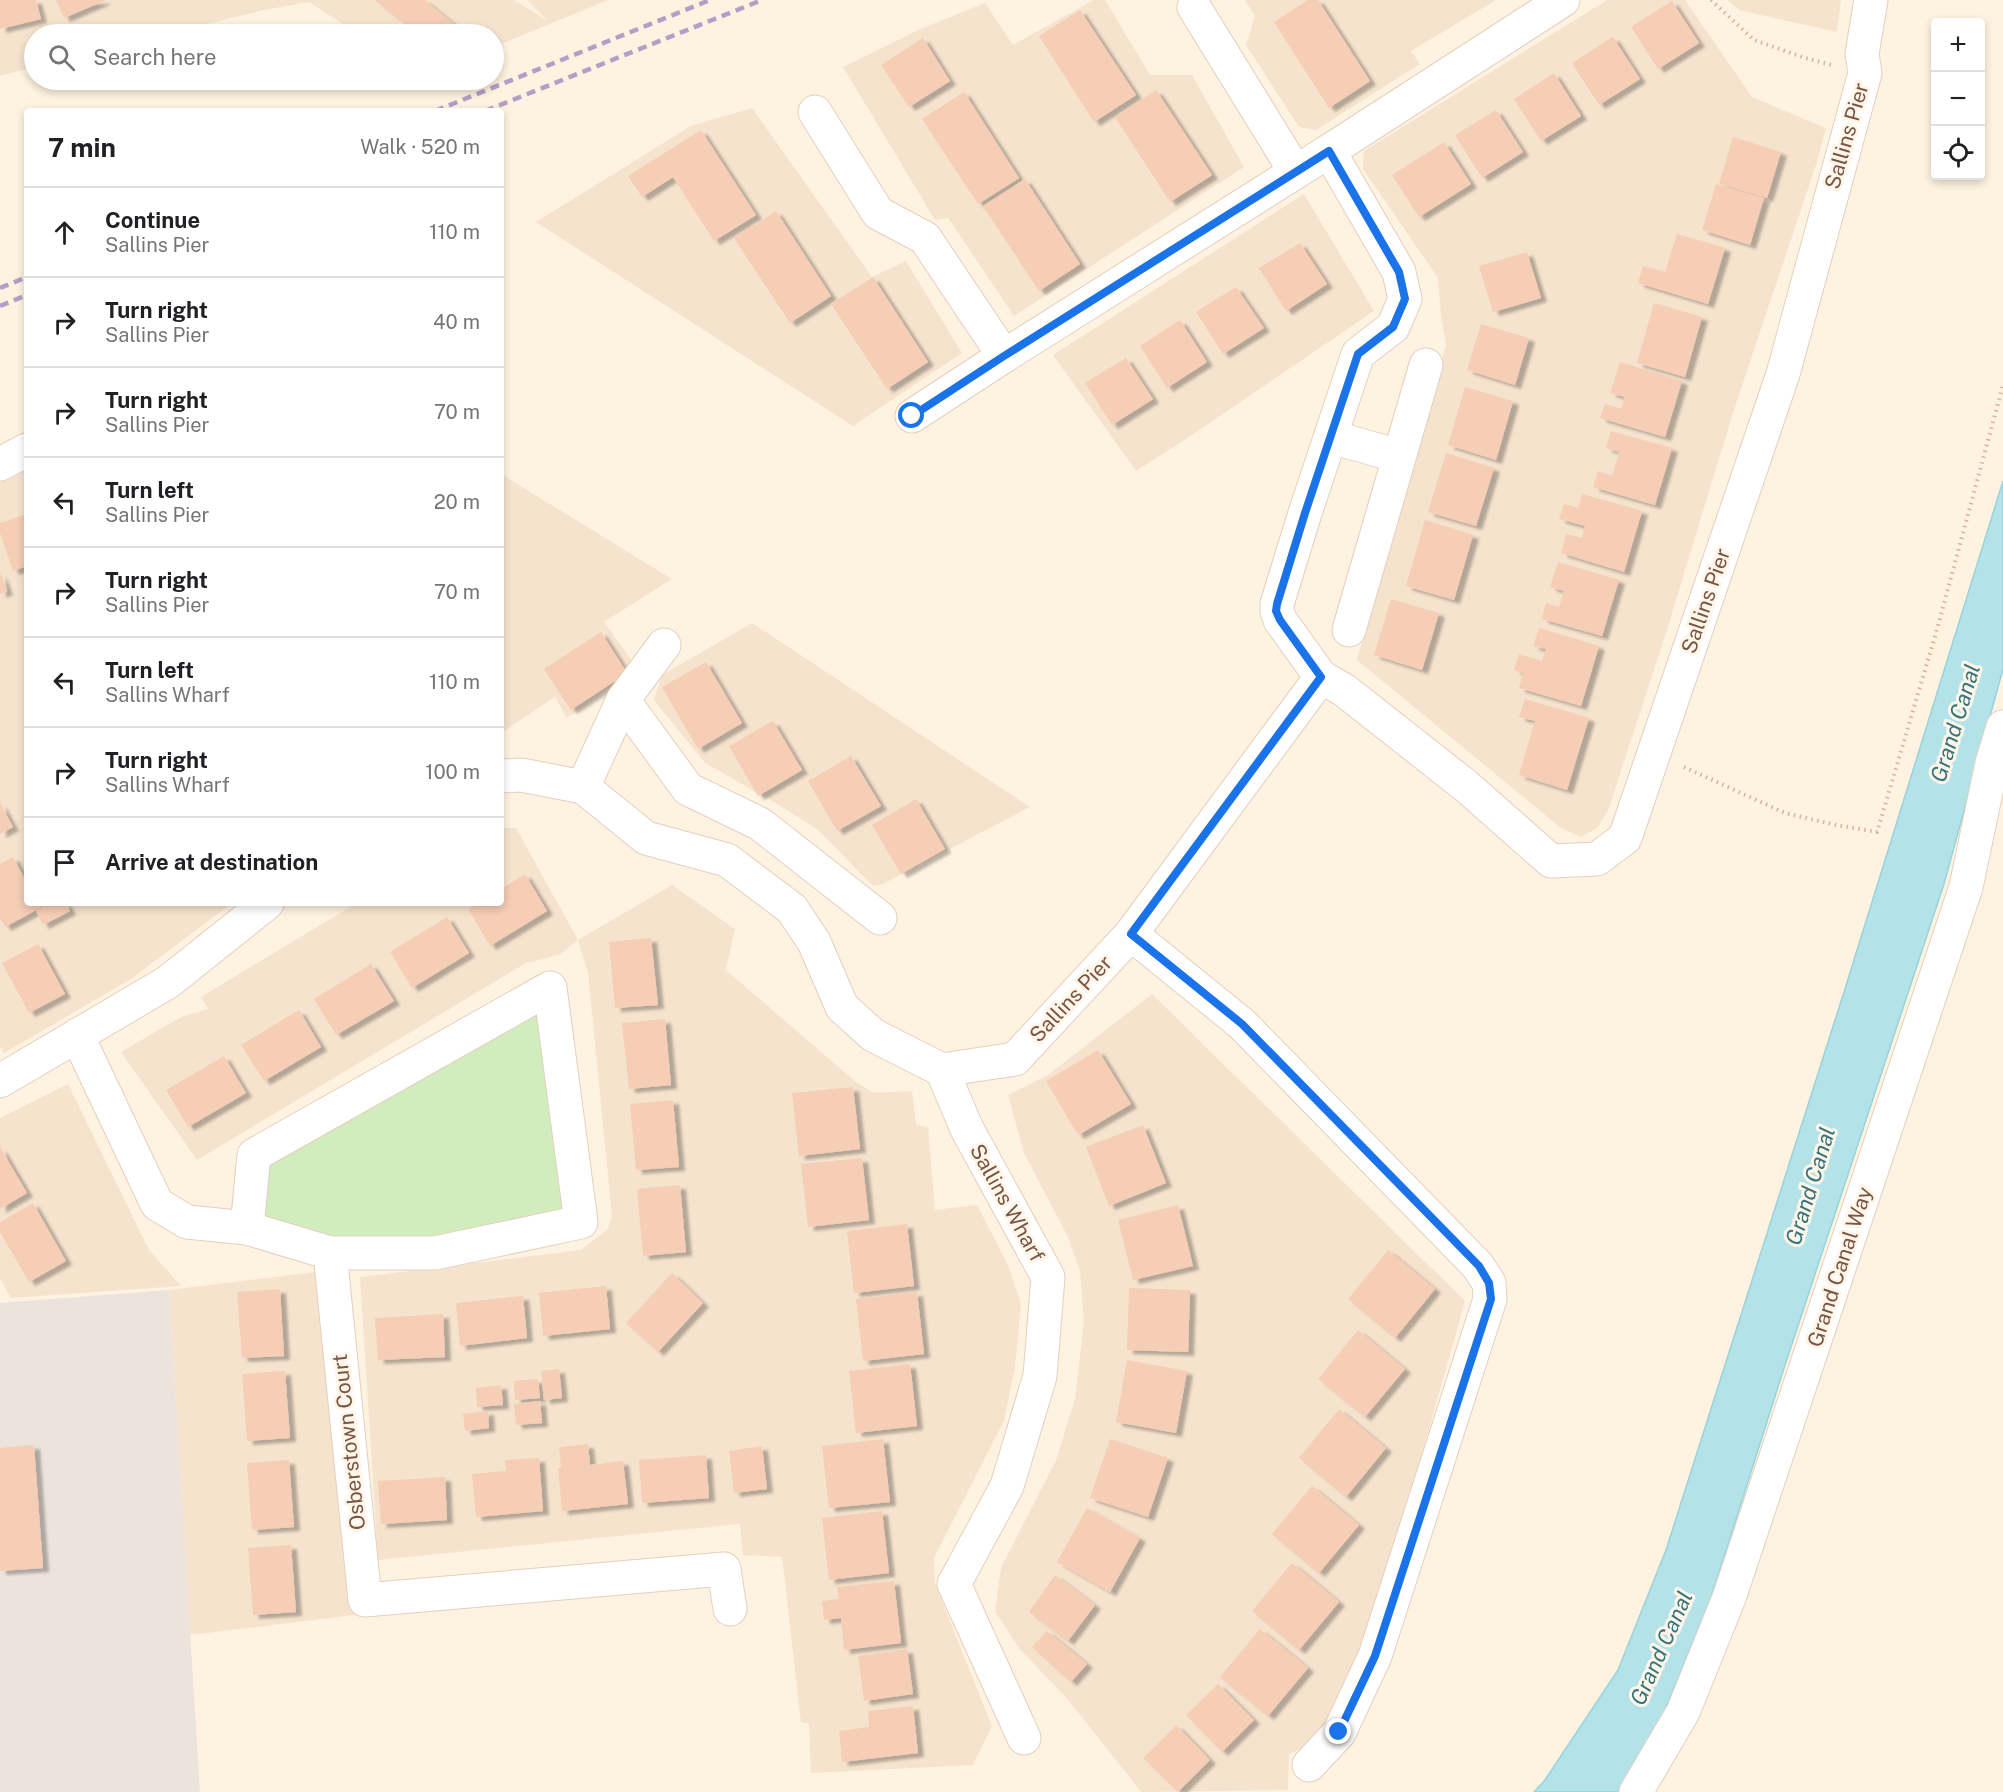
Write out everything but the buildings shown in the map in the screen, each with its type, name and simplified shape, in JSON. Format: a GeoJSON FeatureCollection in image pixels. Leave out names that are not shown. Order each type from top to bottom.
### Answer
{"type":"FeatureCollection","features":[{"type":"Feature","properties":{"kind":"street"},"geometry":{"type":"LineString","coordinates":[[912,416],[1563,0]]}},
{"type":"Feature","properties":{"kind":"street","name":"Sallins Pier"},"geometry":{"type":"LineString","coordinates":[[1329,151],[1399,272],[1405,299],[1393,327],[1358,354],[1305,513],[1276,611],[1321,677],[1344,690],[1466,786],[1551,861],[1597,859],[1624,838],[1783,374],[1865,73],[1862,54],[1871,0]]}},
{"type":"Feature","properties":{"kind":"street"},"geometry":{"type":"LineString","coordinates":[[1194,7],[1295,171]]}},
{"type":"Feature","properties":{"kind":"street"},"geometry":{"type":"LineString","coordinates":[[815,112],[878,213],[925,238],[1004,356]]}},
{"type":"Feature","properties":{"kind":"street"},"geometry":{"type":"LineString","coordinates":[[1349,630],[1426,365]]}},
{"type":"Feature","properties":{"kind":"street"},"geometry":{"type":"LineString","coordinates":[[1331,437],[1399,456]]}},
{"type":"Feature","properties":{"kind":"street"},"geometry":{"type":"LineString","coordinates":[[0,464],[24,452]]}},
{"type":"Feature","properties":{"kind":"street"},"geometry":{"type":"LineString","coordinates":[[582,787],[623,700],[664,645]]}},
{"type":"Feature","properties":{"kind":"street","name":"Sallins Pier"},"geometry":{"type":"LineString","coordinates":[[942,1070],[1015,1059],[1131,934],[1321,677]]}},
{"type":"Feature","properties":{"kind":"street"},"geometry":{"type":"LineString","coordinates":[[623,700],[688,789],[760,824],[880,918]]}},
{"type":"Feature","properties":{"kind":"street","name":"Grand Canal Way"},"geometry":{"type":"LineString","coordinates":[[1636,1792],[1683,1712],[1730,1598],[1966,887],[1992,763],[2003,727]]}},
{"type":"Feature","properties":{"kind":"street"},"geometry":{"type":"LineString","coordinates":[[504,776],[520,775],[582,787],[646,838],[727,860],[792,909],[814,942],[842,1007],[873,1035],[942,1070]]}},
{"type":"Feature","properties":{"kind":"street"},"geometry":{"type":"LineString","coordinates":[[0,1080],[168,982],[263,906]]}},
{"type":"Feature","properties":{"kind":"street"},"geometry":{"type":"LineString","coordinates":[[1131,934],[1242,1024],[1479,1266],[1489,1283],[1491,1299],[1375,1656],[1339,1732],[1309,1765]]}},
{"type":"Feature","properties":{"kind":"street"},"geometry":{"type":"LineString","coordinates":[[77,1035],[157,1204],[187,1222],[247,1228],[330,1253],[435,1253],[581,1222],[550,988],[254,1155],[247,1228]]}},
{"type":"Feature","properties":{"kind":"street","name":"Sallins Wharf"},"geometry":{"type":"LineString","coordinates":[[942,1070],[967,1129],[1048,1276],[1040,1376],[1007,1486],[954,1584],[1023,1738]]}},
{"type":"Feature","properties":{"kind":"street","name":"Osberstown Court"},"geometry":{"type":"LineString","coordinates":[[330,1253],[365,1600],[724,1569],[730,1609]]}},
{"type":"Feature","properties":{"kind":"path"},"geometry":{"type":"LineString","coordinates":[[1712,0],[1754,40],[1805,58],[1865,73]]}},
{"type":"Feature","properties":{"kind":"path"},"geometry":{"type":"LineString","coordinates":[[1653,753],[1785,813],[1877,832],[1936,633],[2003,386]]}},
{"type":"Feature","properties":{"kind":"shaded area"},"geometry":{"type":"Polygon","coordinates":[[[0,0],[514,0],[548,21],[527,0],[608,0],[504,43],[504,24],[343,24],[309,2],[206,24],[24,24],[24,70],[0,76],[0,0]]]}},
{"type":"Feature","properties":{"kind":"shaded area"},"geometry":{"type":"Polygon","coordinates":[[[1094,0],[1105,0],[1150,75],[1192,75],[1244,167],[1014,316],[948,218],[935,220],[843,67],[918,30],[985,3],[1013,45],[1094,0]]]}},
{"type":"Feature","properties":{"kind":"shaded area"},"geometry":{"type":"Polygon","coordinates":[[[1245,0],[1496,0],[1411,51],[1420,64],[1316,130],[1299,127],[1246,45],[1255,16],[1245,0]]]}},
{"type":"Feature","properties":{"kind":"shaded area"},"geometry":{"type":"Polygon","coordinates":[[[1607,0],[1685,0],[1752,97],[1826,128],[1817,162],[1732,416],[1667,630],[1608,811],[1597,828],[1581,837],[1561,828],[1357,660],[1446,345],[1438,278],[1363,169],[1364,151],[1607,0]]]}},
{"type":"Feature","properties":{"kind":"shaded area"},"geometry":{"type":"Polygon","coordinates":[[[1728,0],[1841,0],[1837,32],[1739,10],[1728,0]]]}},
{"type":"Feature","properties":{"kind":"shaded area"},"geometry":{"type":"Polygon","coordinates":[[[752,108],[872,277],[906,261],[962,353],[853,426],[536,222],[691,126],[752,108]]]}},
{"type":"Feature","properties":{"kind":"shaded area"},"geometry":{"type":"Polygon","coordinates":[[[1304,194],[1374,311],[1136,471],[1053,355],[1304,194]]]}},
{"type":"Feature","properties":{"kind":"shaded area"},"geometry":{"type":"Polygon","coordinates":[[[24,435],[24,906],[228,906],[131,979],[4,1053],[0,1046],[0,447],[24,435]]]}},
{"type":"Feature","properties":{"kind":"shaded area"},"geometry":{"type":"Polygon","coordinates":[[[504,476],[672,579],[604,622],[637,668],[567,718],[555,697],[504,731],[504,476]]]}},
{"type":"Feature","properties":{"kind":"shaded area"},"geometry":{"type":"Polygon","coordinates":[[[752,623],[1030,807],[883,884],[873,886],[817,829],[705,763],[654,700],[662,675],[752,623]]]}},
{"type":"Feature","properties":{"kind":"shaded area"},"geometry":{"type":"Polygon","coordinates":[[[504,828],[516,828],[578,940],[559,955],[526,963],[197,1160],[121,1052],[181,1017],[208,1009],[201,997],[352,906],[504,906],[504,828]]]}},
{"type":"Feature","properties":{"kind":"shaded area"},"geometry":{"type":"Polygon","coordinates":[[[672,885],[735,929],[726,970],[857,1083],[874,1093],[912,1091],[916,1124],[928,1128],[935,1210],[977,1205],[1008,1265],[1021,1304],[1015,1367],[1004,1421],[934,1558],[935,1584],[992,1726],[973,1765],[811,1773],[809,1724],[801,1722],[782,1557],[743,1555],[740,1524],[378,1560],[360,1277],[581,1250],[608,1229],[612,1216],[588,973],[578,940],[672,885]]]}},
{"type":"Feature","properties":{"kind":"shaded area"},"geometry":{"type":"Polygon","coordinates":[[[1152,994],[1465,1301],[1383,1592],[1355,1671],[1316,1742],[1289,1754],[1288,1790],[1141,1792],[1070,1702],[1018,1647],[995,1611],[1001,1568],[1056,1460],[1075,1399],[1084,1321],[1080,1271],[1068,1237],[1024,1153],[1008,1095],[1048,1075],[1152,994]]]}},
{"type":"Feature","properties":{"kind":"shaded area"},"geometry":{"type":"Polygon","coordinates":[[[68,1084],[149,1250],[181,1286],[11,1298],[0,1278],[0,1118],[68,1084]]]}},
{"type":"Feature","properties":{"kind":"shaded area"},"geometry":{"type":"Polygon","coordinates":[[[340,1269],[355,1615],[190,1635],[169,1290],[340,1269]]]}},
{"type":"Feature","properties":{"kind":"shaded area"},"geometry":{"type":"Polygon","coordinates":[[[169,1290],[200,1792],[0,1792],[0,1303],[169,1290]]]}},
{"type":"Feature","properties":{"kind":"green space"},"geometry":{"type":"Polygon","coordinates":[[[547,996],[573,1220],[341,1249],[245,1219],[261,1151],[547,996]]]}},
{"type":"Feature","properties":{"kind":"water","name":"Grand Canal"},"geometry":{"type":"Polygon","coordinates":[[[2003,481],[2003,669],[1944,884],[1785,1365],[1711,1598],[1661,1720],[1618,1792],[1534,1792],[1545,1780],[1618,1670],[1666,1550],[1844,992],[2003,481]]]}},
{"type":"Feature","properties":{"kind":"railway"},"geometry":{"type":"LineString","coordinates":[[504,83],[710,0]]}},
{"type":"Feature","properties":{"kind":"railway"},"geometry":{"type":"LineString","coordinates":[[492,108],[762,0]]}},
{"type":"Feature","properties":{"kind":"railway"},"geometry":{"type":"LineString","coordinates":[[442,108],[487,90]]}},
{"type":"Feature","properties":{"kind":"railway"},"geometry":{"type":"LineString","coordinates":[[0,288],[24,278]]}},
{"type":"Feature","properties":{"kind":"railway"},"geometry":{"type":"LineString","coordinates":[[0,306],[24,296]]}},
{"type":"Feature","properties":{"kind":"route"},"geometry":{"type":"LineString","coordinates":[[912,416],[1329,151],[1399,272],[1405,299],[1393,327],[1358,354],[1277,604],[1276,611],[1280,620],[1321,677],[1131,934],[1242,1024],[1479,1266],[1489,1283],[1491,1299],[1375,1656],[1339,1732]]}}]}
